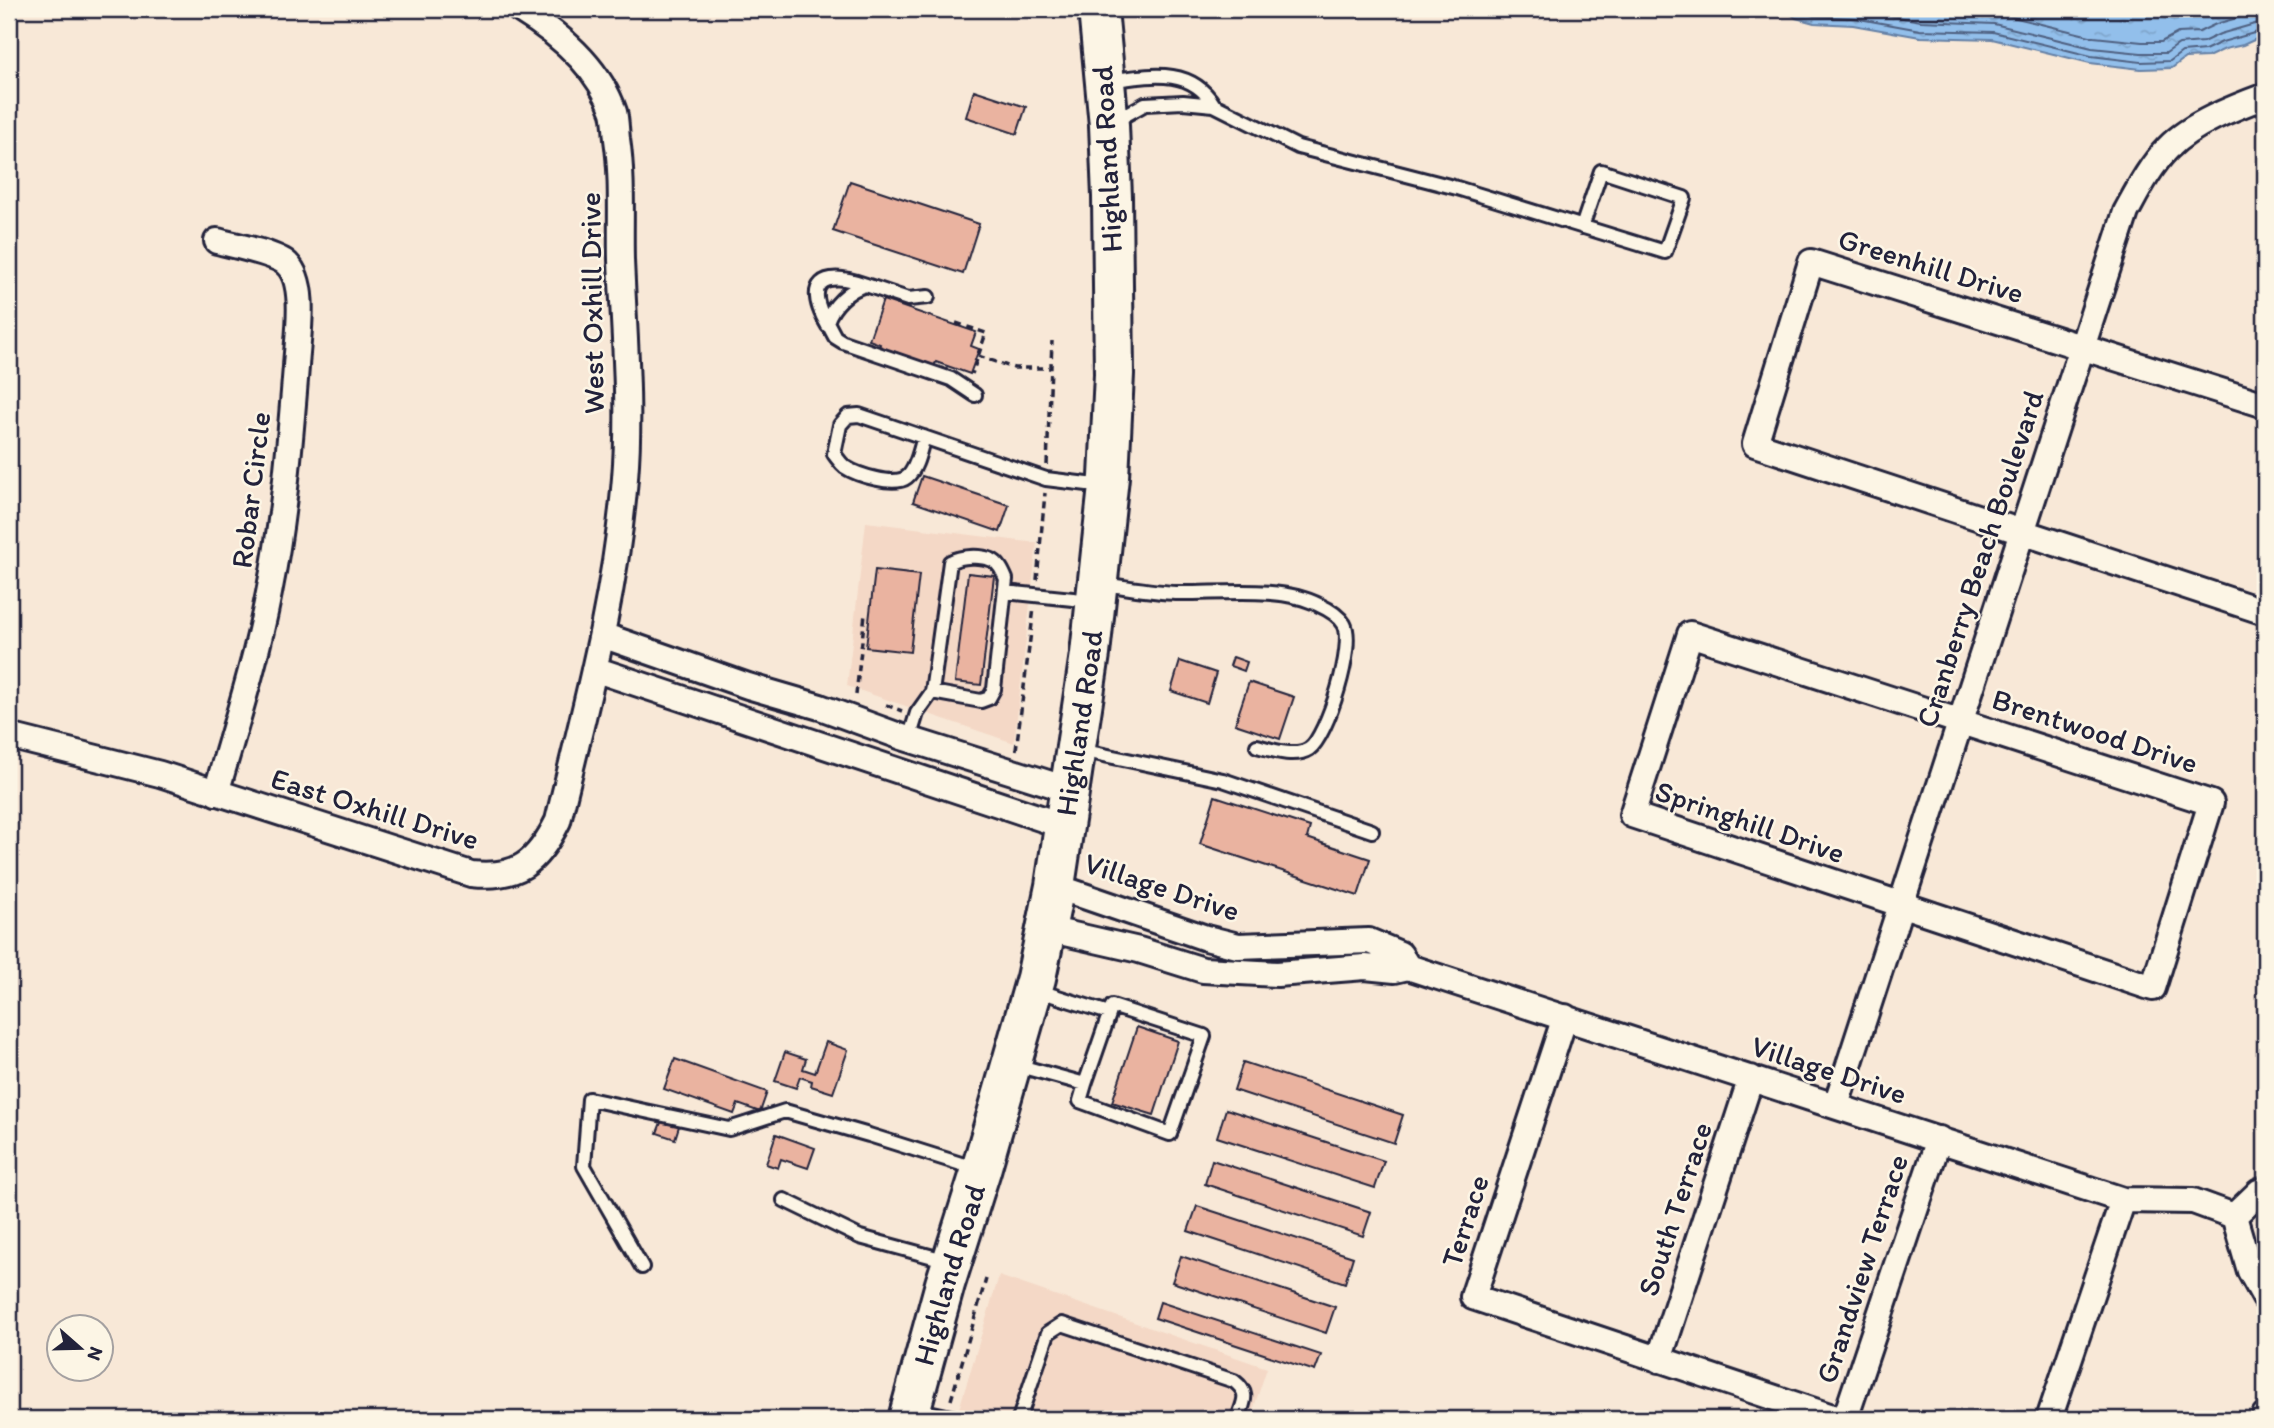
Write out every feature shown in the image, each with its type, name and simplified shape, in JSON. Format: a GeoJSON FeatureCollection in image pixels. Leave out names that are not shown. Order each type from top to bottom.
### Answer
{"type":"FeatureCollection","features":[{"type":"Feature","properties":{"kind":"highway","name":"Highland Road"},"geometry":{"type":"LineString","coordinates":[[922,1415],[952,1262],[1012,1064],[1047,929],[1076,749],[1097,593],[1108,486],[1114,374],[1109,125],[1098,9]]}},
{"type":"Feature","properties":{"kind":"street","name":"West Oxhill Drive"},"geometry":{"type":"LineString","coordinates":[[519,9],[544,25],[591,69],[614,113],[621,169],[621,259],[626,352],[625,476],[616,562],[602,635]]}},
{"type":"Feature","properties":{"kind":"street","name":"Cranberry Beach Boulevard"},"geometry":{"type":"LineString","coordinates":[[1836,1105],[2126,212],[2146,176],[2167,148],[2184,134],[2265,96]]}},
{"type":"Feature","properties":{"kind":"street","name":"Robar Circle"},"geometry":{"type":"LineString","coordinates":[[216,793],[269,594],[283,515],[300,286],[287,264],[258,252],[217,242]]}},
{"type":"Feature","properties":{"kind":"street","name":"Greenhill Drive"},"geometry":{"type":"LineString","coordinates":[[2022,531],[1755,444],[1811,262],[2082,347]]}},
{"type":"Feature","properties":{"kind":"street"},"geometry":{"type":"LineString","coordinates":[[2082,347],[2265,405]]}},
{"type":"Feature","properties":{"kind":"street"},"geometry":{"type":"LineString","coordinates":[[2022,531],[2265,612]]}},
{"type":"Feature","properties":{"kind":"street","name":"Springhill Drive"},"geometry":{"type":"LineString","coordinates":[[1900,906],[1632,815],[1690,634],[1961,720]]}},
{"type":"Feature","properties":{"kind":"street","name":"East Oxhill Drive"},"geometry":{"type":"LineString","coordinates":[[9,736],[160,774],[471,874],[494,876],[515,871],[534,857],[548,840],[558,821],[602,635]]}},
{"type":"Feature","properties":{"kind":"street"},"geometry":{"type":"LineString","coordinates":[[602,635],[748,686],[820,707],[905,738],[1015,773],[1067,808]]}},
{"type":"Feature","properties":{"kind":"street"},"geometry":{"type":"LineString","coordinates":[[594,669],[893,769],[1067,808]]}},
{"type":"Feature","properties":{"kind":"street"},"geometry":{"type":"LineString","coordinates":[[810,741],[820,707]]}},
{"type":"Feature","properties":{"kind":"street","name":"Brentwood Drive"},"geometry":{"type":"LineString","coordinates":[[1900,906],[2153,988],[2211,803],[1961,720]]}},
{"type":"Feature","properties":{"kind":"street"},"geometry":{"type":"LineString","coordinates":[[893,769],[905,738]]}},
{"type":"Feature","properties":{"kind":"street","name":"Village Drive"},"geometry":{"type":"LineString","coordinates":[[1055,886],[1206,938],[1238,946],[1369,941],[1400,954],[1408,967]]}},
{"type":"Feature","properties":{"kind":"street","name":"Village Drive"},"geometry":{"type":"LineString","coordinates":[[1047,929],[1139,950],[1203,970],[1278,974],[1365,967],[1395,970],[1408,967],[2123,1200],[2193,1201],[2234,1216]]}},
{"type":"Feature","properties":{"kind":"street","name":"Terrace"},"geometry":{"type":"LineString","coordinates":[[1565,1017],[1473,1297],[1659,1360]]}},
{"type":"Feature","properties":{"kind":"street","name":"South Terrace"},"geometry":{"type":"LineString","coordinates":[[1659,1360],[1751,1077]]}},
{"type":"Feature","properties":{"kind":"street","name":"Grandview Terrace"},"geometry":{"type":"LineString","coordinates":[[1845,1419],[1939,1139]]}},
{"type":"Feature","properties":{"kind":"street"},"geometry":{"type":"LineString","coordinates":[[2265,1190],[2259,1192],[2234,1216],[2250,1271],[2265,1298]]}},
{"type":"Feature","properties":{"kind":"street"},"geometry":{"type":"LineString","coordinates":[[2049,1419],[2123,1200]]}},
{"type":"Feature","properties":{"kind":"street"},"geometry":{"type":"LineString","coordinates":[[1659,1360],[1838,1419]]}},
{"type":"Feature","properties":{"kind":"lane"},"geometry":{"type":"LineString","coordinates":[[1105,81],[1151,75],[1188,79],[1207,93],[1214,105]]}},
{"type":"Feature","properties":{"kind":"lane"},"geometry":{"type":"LineString","coordinates":[[1109,125],[1146,104],[1183,102],[1214,105],[1298,147],[1457,188],[1665,253],[1684,198],[1601,171],[1582,227]]}},
{"type":"Feature","properties":{"kind":"lane"},"geometry":{"type":"LineString","coordinates":[[928,297],[908,299],[836,277],[822,284],[816,299],[817,308],[830,330],[843,342],[951,379],[975,396]]}},
{"type":"Feature","properties":{"kind":"lane"},"geometry":{"type":"LineString","coordinates":[[830,330],[827,322],[834,308],[851,292],[866,285]]}},
{"type":"Feature","properties":{"kind":"lane"},"geometry":{"type":"LineString","coordinates":[[924,437],[912,472],[905,480],[898,482],[848,468],[834,454],[840,425],[848,416],[859,415],[924,437],[1046,479],[1108,486]]}},
{"type":"Feature","properties":{"kind":"lane"},"geometry":{"type":"LineString","coordinates":[[905,738],[917,713],[932,692],[950,562],[960,557],[992,560],[1002,569],[1006,579],[994,689],[989,698],[981,701],[932,692]]}},
{"type":"Feature","properties":{"kind":"lane"},"geometry":{"type":"LineString","coordinates":[[1005,592],[1036,595],[1274,594],[1317,603],[1336,615],[1345,625],[1349,642],[1343,673],[1320,737],[1309,749],[1298,753],[1257,746]]}},
{"type":"Feature","properties":{"kind":"lane"},"geometry":{"type":"LineString","coordinates":[[1076,749],[1223,780],[1372,831]]}},
{"type":"Feature","properties":{"kind":"lane"},"geometry":{"type":"LineString","coordinates":[[1033,989],[1109,1013]]}},
{"type":"Feature","properties":{"kind":"lane"},"geometry":{"type":"LineString","coordinates":[[1112,1006],[1204,1036],[1170,1134],[1080,1101],[1085,1084],[1112,1006]]}},
{"type":"Feature","properties":{"kind":"lane"},"geometry":{"type":"LineString","coordinates":[[1012,1064],[1085,1084]]}},
{"type":"Feature","properties":{"kind":"lane"},"geometry":{"type":"LineString","coordinates":[[642,1267],[584,1166],[589,1099],[729,1129],[785,1111],[981,1170]]}},
{"type":"Feature","properties":{"kind":"lane"},"geometry":{"type":"LineString","coordinates":[[784,1200],[860,1237],[952,1262]]}},
{"type":"Feature","properties":{"kind":"lane"},"geometry":{"type":"LineString","coordinates":[[1020,1419],[1048,1333],[1062,1324],[1234,1381],[1243,1388],[1245,1394],[1238,1419]]}},
{"type":"Feature","properties":{"kind":"lane"},"geometry":{"type":"LineString","coordinates":[[922,1415],[960,1419]]}},
{"type":"Feature","properties":{"kind":"path"},"geometry":{"type":"LineString","coordinates":[[956,323],[986,333],[971,376]]}},
{"type":"Feature","properties":{"kind":"path"},"geometry":{"type":"LineString","coordinates":[[1015,773],[1036,595],[1046,479],[1052,341]]}},
{"type":"Feature","properties":{"kind":"path"},"geometry":{"type":"LineString","coordinates":[[978,356],[1014,368],[1050,368]]}},
{"type":"Feature","properties":{"kind":"path"},"geometry":{"type":"LineString","coordinates":[[856,695],[865,614]]}},
{"type":"Feature","properties":{"kind":"path"},"geometry":{"type":"LineString","coordinates":[[922,1415],[986,1279]]}},
{"type":"Feature","properties":{"kind":"shaded area"},"geometry":{"type":"Polygon","coordinates":[[[866,522],[1037,543],[1014,743],[847,686],[866,522]]]}},
{"type":"Feature","properties":{"kind":"shaded area"},"geometry":{"type":"Polygon","coordinates":[[[999,1276],[1267,1368],[1250,1419],[956,1419],[999,1276]]]}},
{"type":"Feature","properties":{"kind":"water"},"geometry":{"type":"Polygon","coordinates":[[[1727,9],[1776,9],[1752,12],[1727,9]]]}},
{"type":"Feature","properties":{"kind":"water"},"geometry":{"type":"Polygon","coordinates":[[[1776,9],[2265,9],[2265,35],[2208,57],[2185,58],[2172,68],[2141,69],[2090,63],[1992,39],[1920,37],[1853,25],[1814,23],[1796,18],[1785,10],[1776,9]]]}},
{"type":"Feature","properties":{"kind":"building"},"geometry":{"type":"Polygon","coordinates":[[[974,90],[1026,107],[1017,134],[966,117],[974,90]]]}},
{"type":"Feature","properties":{"kind":"building"},"geometry":{"type":"Polygon","coordinates":[[[850,181],[979,224],[963,274],[833,231],[850,181]]]}},
{"type":"Feature","properties":{"kind":"building"},"geometry":{"type":"Polygon","coordinates":[[[883,300],[976,332],[971,346],[979,349],[970,374],[936,362],[934,366],[879,347],[880,344],[869,340],[883,300]]]}},
{"type":"Feature","properties":{"kind":"building"},"geometry":{"type":"Polygon","coordinates":[[[922,476],[1009,505],[1000,532],[913,502],[922,476]]]}},
{"type":"Feature","properties":{"kind":"building"},"geometry":{"type":"Polygon","coordinates":[[[875,570],[919,575],[910,652],[866,647],[875,570]]]}},
{"type":"Feature","properties":{"kind":"building"},"geometry":{"type":"Polygon","coordinates":[[[968,573],[994,576],[981,685],[955,682],[968,573]]]}},
{"type":"Feature","properties":{"kind":"building"},"geometry":{"type":"Polygon","coordinates":[[[1233,657],[1247,662],[1244,671],[1230,666],[1233,657]]]}},
{"type":"Feature","properties":{"kind":"building"},"geometry":{"type":"Polygon","coordinates":[[[1180,661],[1216,673],[1207,703],[1171,691],[1180,661]]]}},
{"type":"Feature","properties":{"kind":"building"},"geometry":{"type":"Polygon","coordinates":[[[1249,682],[1294,697],[1280,739],[1235,724],[1249,682]]]}},
{"type":"Feature","properties":{"kind":"building"},"geometry":{"type":"Polygon","coordinates":[[[1215,796],[1310,827],[1307,838],[1370,859],[1358,896],[1200,844],[1215,796]]]}},
{"type":"Feature","properties":{"kind":"building"},"geometry":{"type":"Polygon","coordinates":[[[1137,1027],[1178,1041],[1154,1115],[1112,1102],[1137,1027]]]}},
{"type":"Feature","properties":{"kind":"building"},"geometry":{"type":"Polygon","coordinates":[[[826,1042],[848,1050],[833,1093],[811,1086],[812,1081],[800,1077],[796,1088],[775,1081],[785,1052],[806,1059],[803,1069],[815,1073],[826,1042]]]}},
{"type":"Feature","properties":{"kind":"building"},"geometry":{"type":"Polygon","coordinates":[[[675,1059],[767,1092],[760,1112],[738,1104],[734,1114],[664,1089],[675,1059]]]}},
{"type":"Feature","properties":{"kind":"building"},"geometry":{"type":"Polygon","coordinates":[[[1243,1062],[1403,1115],[1394,1143],[1234,1090],[1243,1062]]]}},
{"type":"Feature","properties":{"kind":"building"},"geometry":{"type":"Polygon","coordinates":[[[1226,1109],[1384,1161],[1375,1188],[1217,1137],[1226,1109]]]}},
{"type":"Feature","properties":{"kind":"building"},"geometry":{"type":"Polygon","coordinates":[[[662,1120],[679,1126],[675,1139],[657,1133],[662,1120]]]}},
{"type":"Feature","properties":{"kind":"building"},"geometry":{"type":"Polygon","coordinates":[[[776,1134],[815,1148],[808,1168],[781,1159],[778,1168],[766,1164],[776,1134]]]}},
{"type":"Feature","properties":{"kind":"building"},"geometry":{"type":"Polygon","coordinates":[[[1212,1160],[1371,1212],[1363,1236],[1205,1184],[1212,1160]]]}},
{"type":"Feature","properties":{"kind":"building"},"geometry":{"type":"Polygon","coordinates":[[[1197,1206],[1353,1257],[1345,1283],[1188,1231],[1197,1206]]]}},
{"type":"Feature","properties":{"kind":"building"},"geometry":{"type":"Polygon","coordinates":[[[1181,1256],[1335,1307],[1326,1333],[1172,1282],[1181,1256]]]}},
{"type":"Feature","properties":{"kind":"building"},"geometry":{"type":"Polygon","coordinates":[[[1160,1302],[1321,1355],[1315,1371],[1155,1318],[1160,1302]]]}}]}
